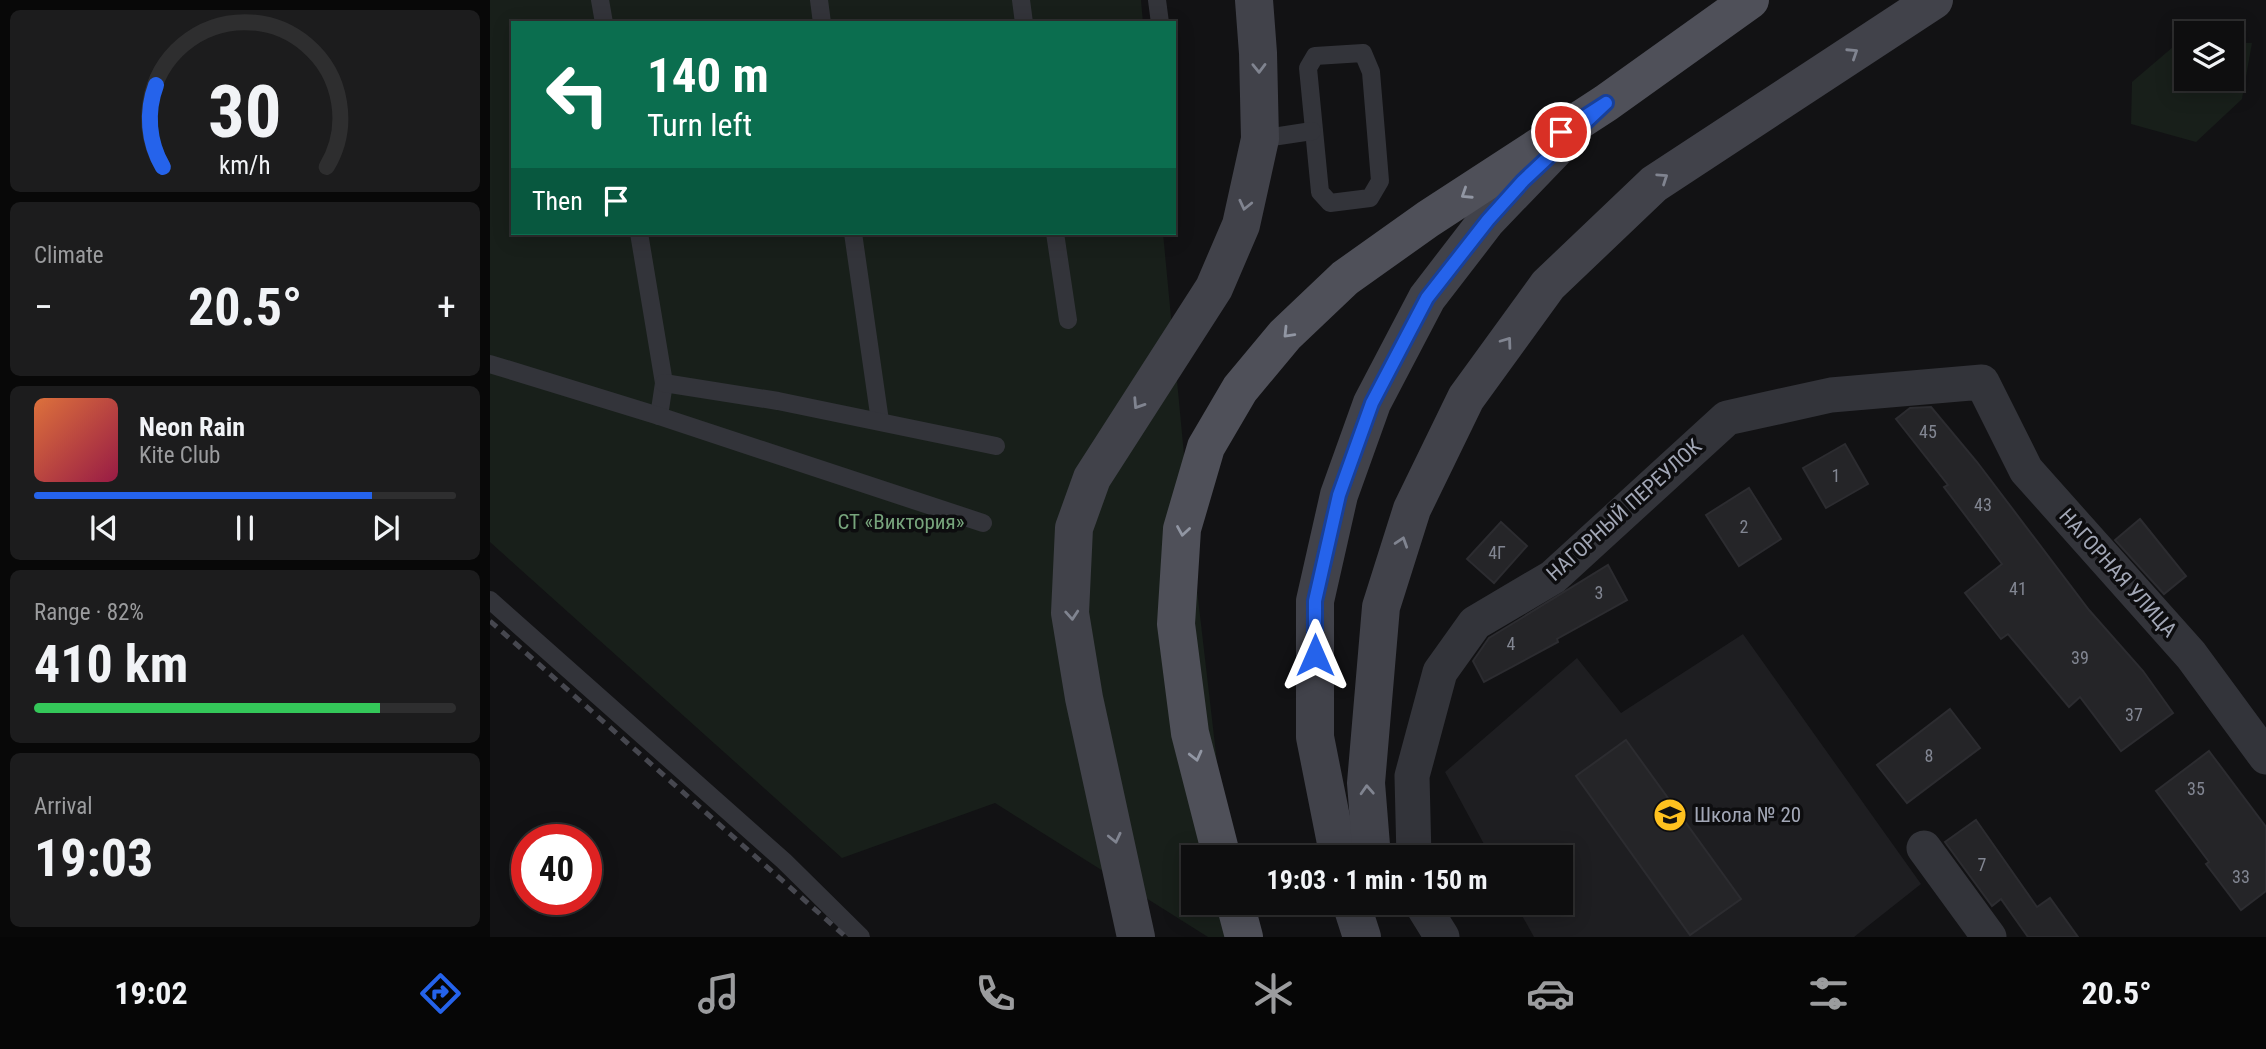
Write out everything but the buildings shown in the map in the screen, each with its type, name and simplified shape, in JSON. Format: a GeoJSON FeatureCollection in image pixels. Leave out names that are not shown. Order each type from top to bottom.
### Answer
{"type":"FeatureCollection","features":[{"type":"Feature","properties":{"kind":"main road"},"geometry":{"type":"LineString","coordinates":[[1219,845],[1190,733],[1175,624],[1182,528],[1206,447],[1240,389],[1285,335],[1345,278],[1428,219],[1606,103],[1751,0]]}},
{"type":"Feature","properties":{"kind":"main road"},"geometry":{"type":"LineString","coordinates":[[1238,915],[1244,937]]}},
{"type":"Feature","properties":{"kind":"street"},"geometry":{"type":"LineString","coordinates":[[1136,937],[1083,698],[1070,613],[1074,528],[1091,478],[1214,288],[1241,225],[1260,139],[1255,0]]}},
{"type":"Feature","properties":{"kind":"street"},"geometry":{"type":"LineString","coordinates":[[1371,845],[1366,783],[1381,607],[1412,509],[1466,398],[1548,285],[1654,184],[1934,0]]}},
{"type":"Feature","properties":{"kind":"street"},"geometry":{"type":"LineString","coordinates":[[1336,845],[1315,737],[1315,601],[1339,495],[1372,403],[1427,298],[1488,220],[1523,181],[1606,103]]}},
{"type":"Feature","properties":{"kind":"street","name":"НАГОРНАЯ УЛИЦА"},"geometry":{"type":"LineString","coordinates":[[1982,382],[2026,470],[2191,655],[2266,757]]}},
{"type":"Feature","properties":{"kind":"street","name":"НАГОРНЫЙ ПЕРЕУЛОК"},"geometry":{"type":"LineString","coordinates":[[1414,845],[1412,776],[1440,672],[1475,623],[1553,577],[1727,418],[1831,395],[1982,382]]}},
{"type":"Feature","properties":{"kind":"street"},"geometry":{"type":"LineString","coordinates":[[1924,848],[1989,937]]}},
{"type":"Feature","properties":{"kind":"street"},"geometry":{"type":"LineString","coordinates":[[1355,915],[1362,937]]}},
{"type":"Feature","properties":{"kind":"street"},"geometry":{"type":"LineString","coordinates":[[1377,915],[1379,937]]}},
{"type":"Feature","properties":{"kind":"street"},"geometry":{"type":"LineString","coordinates":[[1429,915],[1443,937]]}},
{"type":"Feature","properties":{"kind":"lane"},"geometry":{"type":"LineString","coordinates":[[600,0],[604,21]]}},
{"type":"Feature","properties":{"kind":"lane"},"geometry":{"type":"LineString","coordinates":[[819,0],[822,21]]}},
{"type":"Feature","properties":{"kind":"lane"},"geometry":{"type":"LineString","coordinates":[[1021,0],[1024,21]]}},
{"type":"Feature","properties":{"kind":"lane"},"geometry":{"type":"LineString","coordinates":[[1157,0],[1160,21]]}},
{"type":"Feature","properties":{"kind":"lane"},"geometry":{"type":"LineString","coordinates":[[1363,53],[1371,72],[1380,181],[1370,198],[1329,203],[1320,192],[1312,131],[1308,68],[1315,56],[1363,53]]}},
{"type":"Feature","properties":{"kind":"lane"},"geometry":{"type":"LineString","coordinates":[[1260,139],[1312,131]]}},
{"type":"Feature","properties":{"kind":"lane"},"geometry":{"type":"LineString","coordinates":[[639,235],[664,383],[659,416]]}},
{"type":"Feature","properties":{"kind":"lane"},"geometry":{"type":"LineString","coordinates":[[853,235],[880,421]]}},
{"type":"Feature","properties":{"kind":"lane"},"geometry":{"type":"LineString","coordinates":[[1055,235],[1068,320]]}},
{"type":"Feature","properties":{"kind":"lane"},"geometry":{"type":"LineString","coordinates":[[490,364],[659,416],[983,523]]}},
{"type":"Feature","properties":{"kind":"lane"},"geometry":{"type":"LineString","coordinates":[[664,383],[778,401],[996,446]]}},
{"type":"Feature","properties":{"kind":"lane"},"geometry":{"type":"LineString","coordinates":[[490,600],[784,861],[862,937]]}},
{"type":"Feature","properties":{"kind":"shaded area","name":"Школа № 20"},"geometry":{"type":"Polygon","coordinates":[[[1743,634],[1921,884],[1854,937],[1534,937],[1522,915],[1573,915],[1573,845],[1485,845],[1445,772],[1577,658],[1621,713],[1743,634]]]}},
{"type":"Feature","properties":{"kind":"green space","name":"СТ «Виктория»"},"geometry":{"type":"Polygon","coordinates":[[[490,0],[1141,0],[1143,21],[511,21],[511,235],[1163,235],[1196,581],[1227,845],[1181,845],[1181,915],[1234,915],[1237,937],[1208,937],[995,803],[842,858],[490,542],[490,0]]]}},
{"type":"Feature","properties":{"kind":"green space"},"geometry":{"type":"Polygon","coordinates":[[[2244,43],[2252,43],[2244,88],[2244,43]]]}},
{"type":"Feature","properties":{"kind":"green space"},"geometry":{"type":"Polygon","coordinates":[[[2174,46],[2174,91],[2243,91],[2242,99],[2196,142],[2131,124],[2132,82],[2174,46]]]}},
{"type":"Feature","properties":{"kind":"railway"},"geometry":{"type":"LineString","coordinates":[[490,621],[846,937]]}},
{"type":"Feature","properties":{"kind":"place","name":"Школа № 20"},"geometry":{"type":"Point","coordinates":[1670,815]}},
{"type":"Feature","properties":{"kind":"route"},"geometry":{"type":"LineString","coordinates":[[1315,655],[1315,601],[1339,495],[1372,403],[1427,298],[1488,220],[1523,181],[1555,148],[1606,103],[1561,132]]}}]}
